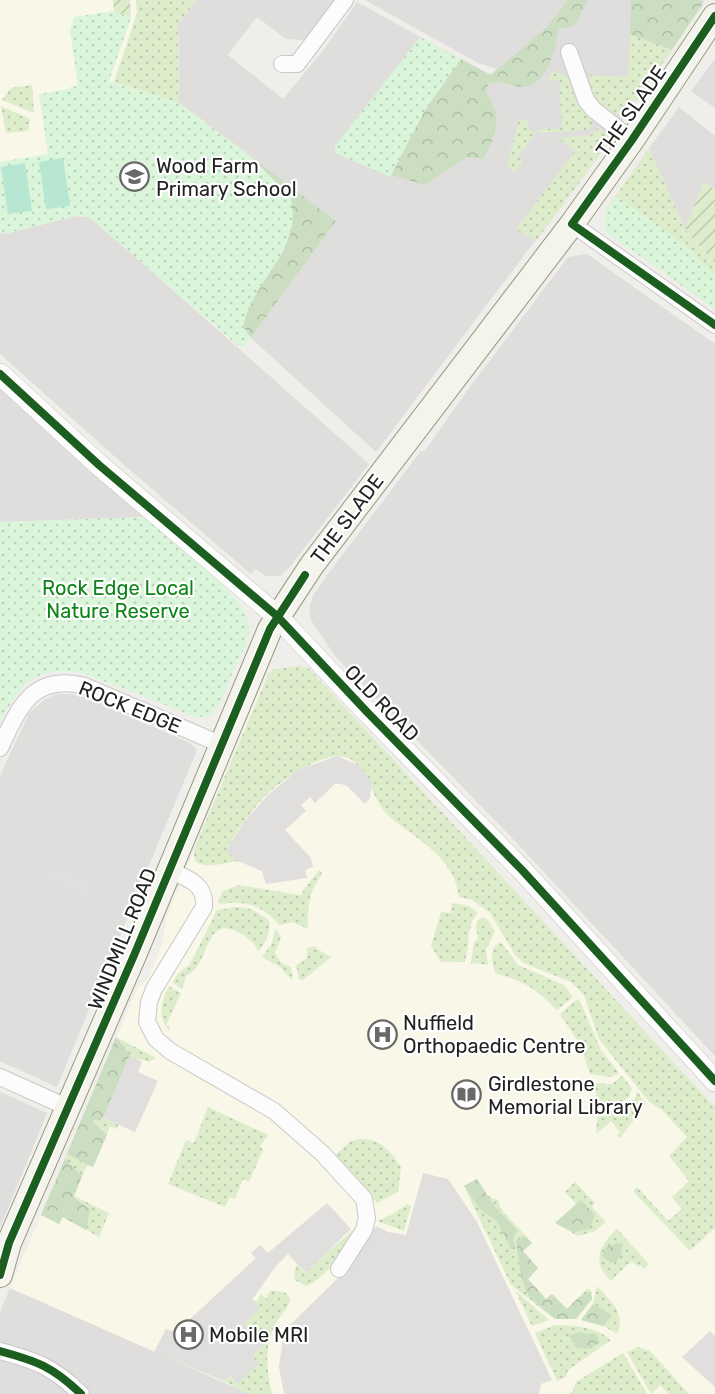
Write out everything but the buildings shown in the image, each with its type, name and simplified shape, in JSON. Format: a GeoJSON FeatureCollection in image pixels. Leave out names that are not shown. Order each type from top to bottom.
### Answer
{"type":"FeatureCollection","features":[{"type":"Feature","properties":{"kind":"main road","name":"THE SLADE"},"geometry":{"type":"LineString","coordinates":[[278,616],[346,519],[572,224],[633,140],[715,16]]}},
{"type":"Feature","properties":{"kind":"main road","name":"WINDMILL ROAD"},"geometry":{"type":"LineString","coordinates":[[0,1275],[9,1243],[69,1108],[220,744],[278,616]]}},
{"type":"Feature","properties":{"kind":"street"},"geometry":{"type":"LineString","coordinates":[[282,64],[297,64],[345,0]]}},
{"type":"Feature","properties":{"kind":"street"},"geometry":{"type":"LineString","coordinates":[[569,52],[586,100],[593,109],[633,140]]}},
{"type":"Feature","properties":{"kind":"street"},"geometry":{"type":"LineString","coordinates":[[572,224],[715,325]]}},
{"type":"Feature","properties":{"kind":"street","name":"OLD ROAD"},"geometry":{"type":"LineString","coordinates":[[0,374],[99,465],[278,616],[368,713],[522,870],[715,1081]]}},
{"type":"Feature","properties":{"kind":"street","name":"ROCK EDGE"},"geometry":{"type":"LineString","coordinates":[[0,748],[23,702],[36,691],[67,682],[85,686],[220,744]]}},
{"type":"Feature","properties":{"kind":"street"},"geometry":{"type":"LineString","coordinates":[[168,870],[196,883],[204,895],[204,907],[162,974],[149,1002],[147,1022],[151,1031],[170,1051],[274,1111],[323,1154],[364,1199],[367,1218],[364,1230],[339,1269]]}},
{"type":"Feature","properties":{"kind":"street"},"geometry":{"type":"LineString","coordinates":[[0,1077],[69,1108]]}},
{"type":"Feature","properties":{"kind":"street"},"geometry":{"type":"LineString","coordinates":[[0,1351],[50,1367],[81,1394]]}},
{"type":"Feature","properties":{"kind":"shaded area","name":"Wood Farm Primary School"},"geometry":{"type":"Polygon","coordinates":[[[0,0],[196,0],[178,24],[179,103],[249,155],[243,327],[251,338],[242,349],[89,217],[75,216],[4,234],[0,232],[0,0]]]}},
{"type":"Feature","properties":{"kind":"shaded area"},"geometry":{"type":"Polygon","coordinates":[[[196,0],[334,0],[304,40],[286,39],[257,17],[228,55],[283,99],[325,48],[357,2],[490,75],[497,69],[478,63],[365,0],[705,0],[605,148],[376,452],[251,338],[336,221],[179,103],[178,24],[196,0]]]}},
{"type":"Feature","properties":{"kind":"shaded area"},"geometry":{"type":"Polygon","coordinates":[[[715,59],[715,108],[691,91],[715,59]]]}},
{"type":"Feature","properties":{"kind":"shaded area"},"geometry":{"type":"Polygon","coordinates":[[[679,107],[715,136],[715,190],[704,182],[685,229],[649,148],[679,107]]]}},
{"type":"Feature","properties":{"kind":"shaded area"},"geometry":{"type":"Polygon","coordinates":[[[75,216],[86,216],[95,221],[369,464],[289,568],[280,576],[266,576],[255,569],[251,574],[0,354],[0,232],[4,234],[75,216]]]}},
{"type":"Feature","properties":{"kind":"shaded area"},"geometry":{"type":"Polygon","coordinates":[[[587,254],[715,344],[715,1056],[514,840],[335,656],[311,620],[309,609],[313,596],[327,575],[421,451],[424,452],[469,388],[568,257],[587,254]]]}},
{"type":"Feature","properties":{"kind":"shaded area"},"geometry":{"type":"Polygon","coordinates":[[[0,389],[83,465],[146,517],[0,522],[0,389]]]}},
{"type":"Feature","properties":{"kind":"shaded area","name":"Nuffield Orthopaedic Centre"},"geometry":{"type":"Polygon","coordinates":[[[300,666],[310,669],[715,1107],[715,1394],[250,1394],[10,1288],[138,987],[148,979],[163,941],[166,919],[262,685],[274,669],[300,666]]]}},
{"type":"Feature","properties":{"kind":"shaded area"},"geometry":{"type":"Polygon","coordinates":[[[56,694],[72,694],[88,698],[190,743],[197,750],[57,1087],[0,1061],[0,776],[29,713],[44,700],[56,694]]]}},
{"type":"Feature","properties":{"kind":"shaded area"},"geometry":{"type":"Polygon","coordinates":[[[337,756],[360,766],[372,783],[370,798],[365,804],[347,786],[341,784],[335,784],[315,803],[310,797],[301,805],[306,811],[285,830],[311,858],[313,867],[305,870],[307,878],[266,884],[262,871],[238,861],[226,851],[245,821],[268,795],[298,770],[337,756]]]}},
{"type":"Feature","properties":{"kind":"shaded area"},"geometry":{"type":"Polygon","coordinates":[[[51,861],[98,882],[88,902],[42,881],[51,861]]]}},
{"type":"Feature","properties":{"kind":"shaded area"},"geometry":{"type":"Polygon","coordinates":[[[130,1056],[142,1062],[138,1072],[158,1081],[135,1132],[103,1118],[130,1056]]]}},
{"type":"Feature","properties":{"kind":"shaded area"},"geometry":{"type":"Polygon","coordinates":[[[0,1092],[47,1113],[0,1228],[0,1092]]]}},
{"type":"Feature","properties":{"kind":"shaded area"},"geometry":{"type":"Polygon","coordinates":[[[423,1173],[448,1179],[477,1222],[552,1380],[541,1384],[539,1394],[284,1394],[279,1367],[283,1338],[290,1325],[344,1272],[376,1226],[388,1232],[406,1235],[423,1173]]]}},
{"type":"Feature","properties":{"kind":"shaded area"},"geometry":{"type":"Polygon","coordinates":[[[327,1203],[351,1229],[306,1273],[288,1254],[275,1267],[252,1300],[260,1308],[244,1324],[266,1342],[252,1356],[259,1364],[237,1384],[230,1376],[223,1381],[154,1352],[166,1329],[176,1332],[256,1258],[251,1253],[260,1245],[268,1253],[327,1203]]]}},
{"type":"Feature","properties":{"kind":"shaded area"},"geometry":{"type":"Polygon","coordinates":[[[10,1288],[250,1392],[250,1394],[0,1394],[0,1312],[10,1288]]]}},
{"type":"Feature","properties":{"kind":"shaded area"},"geometry":{"type":"Polygon","coordinates":[[[710,1331],[715,1336],[715,1387],[682,1357],[710,1331]]]}},
{"type":"Feature","properties":{"kind":"green space"},"geometry":{"type":"Polygon","coordinates":[[[113,0],[130,0],[131,18],[114,11],[113,0]]]}},
{"type":"Feature","properties":{"kind":"green space"},"geometry":{"type":"Polygon","coordinates":[[[136,0],[196,0],[178,24],[179,103],[114,82],[137,13],[136,0]]]}},
{"type":"Feature","properties":{"kind":"green space"},"geometry":{"type":"Polygon","coordinates":[[[568,0],[588,0],[575,25],[559,29],[552,57],[537,82],[520,87],[500,82],[488,84],[486,92],[495,110],[496,125],[492,142],[483,159],[467,157],[425,185],[391,175],[425,110],[461,59],[491,75],[547,27],[568,0]]]}},
{"type":"Feature","properties":{"kind":"green space"},"geometry":{"type":"Polygon","coordinates":[[[631,0],[699,0],[703,4],[672,50],[630,34],[631,0]]]}},
{"type":"Feature","properties":{"kind":"green space","name":"Wood Farm Primary School"},"geometry":{"type":"Polygon","coordinates":[[[114,11],[131,18],[109,81],[179,103],[249,155],[291,198],[293,223],[288,240],[252,301],[243,327],[251,338],[242,349],[89,217],[75,216],[4,234],[0,230],[0,162],[48,154],[39,94],[78,86],[70,31],[74,17],[114,11]]]}},
{"type":"Feature","properties":{"kind":"green space"},"geometry":{"type":"Polygon","coordinates":[[[630,34],[672,50],[631,109],[621,115],[609,110],[599,101],[592,89],[589,75],[628,77],[630,34]]]}},
{"type":"Feature","properties":{"kind":"green space"},"geometry":{"type":"Polygon","coordinates":[[[420,37],[461,59],[425,110],[390,177],[335,153],[335,146],[420,37]]]}},
{"type":"Feature","properties":{"kind":"green space"},"geometry":{"type":"Polygon","coordinates":[[[554,70],[568,78],[577,104],[594,123],[588,130],[540,133],[536,130],[562,128],[559,80],[548,80],[554,70]]]}},
{"type":"Feature","properties":{"kind":"green space"},"geometry":{"type":"Polygon","coordinates":[[[32,85],[34,113],[2,100],[11,88],[32,85]]]}},
{"type":"Feature","properties":{"kind":"green space"},"geometry":{"type":"Polygon","coordinates":[[[1,106],[30,119],[28,131],[6,133],[1,106]]]}},
{"type":"Feature","properties":{"kind":"green space"},"geometry":{"type":"Polygon","coordinates":[[[519,120],[528,120],[528,128],[535,134],[518,157],[523,162],[515,172],[507,164],[519,120]]]}},
{"type":"Feature","properties":{"kind":"green space"},"geometry":{"type":"Polygon","coordinates":[[[599,127],[607,134],[610,141],[536,241],[516,229],[575,151],[558,138],[591,135],[599,127]]]}},
{"type":"Feature","properties":{"kind":"green space"},"geometry":{"type":"Polygon","coordinates":[[[649,148],[685,229],[715,263],[715,309],[605,231],[605,211],[649,148]]]}},
{"type":"Feature","properties":{"kind":"green space"},"geometry":{"type":"Polygon","coordinates":[[[249,155],[336,221],[251,338],[243,327],[246,309],[284,250],[291,198],[249,155]]]}},
{"type":"Feature","properties":{"kind":"green space"},"geometry":{"type":"Polygon","coordinates":[[[63,158],[70,206],[46,209],[39,162],[63,158]]]}},
{"type":"Feature","properties":{"kind":"green space"},"geometry":{"type":"Polygon","coordinates":[[[25,163],[32,211],[8,214],[1,167],[25,163]]]}},
{"type":"Feature","properties":{"kind":"green space"},"geometry":{"type":"Polygon","coordinates":[[[704,182],[715,190],[715,263],[685,229],[704,182]]]}},
{"type":"Feature","properties":{"kind":"green space"},"geometry":{"type":"Polygon","coordinates":[[[616,196],[684,244],[715,276],[715,309],[605,231],[605,211],[616,196]]]}},
{"type":"Feature","properties":{"kind":"green space","name":"Rock Edge Local Nature Reserve"},"geometry":{"type":"Polygon","coordinates":[[[146,517],[222,584],[245,614],[249,626],[246,642],[217,707],[208,717],[196,717],[86,674],[55,671],[32,679],[23,687],[0,723],[0,522],[146,517]]]}},
{"type":"Feature","properties":{"kind":"green space"},"geometry":{"type":"Polygon","coordinates":[[[300,666],[310,669],[715,1107],[715,1228],[690,1251],[633,1191],[637,1187],[668,1221],[682,1209],[672,1197],[689,1181],[669,1156],[687,1137],[662,1110],[649,1102],[599,1039],[584,995],[571,982],[524,963],[515,955],[490,913],[472,900],[459,897],[456,883],[442,860],[384,811],[363,773],[352,760],[344,757],[323,759],[290,776],[274,788],[260,801],[227,849],[238,861],[208,865],[196,861],[195,847],[268,675],[274,669],[300,666]]]}},
{"type":"Feature","properties":{"kind":"green space"},"geometry":{"type":"Polygon","coordinates":[[[319,870],[322,874],[314,887],[310,900],[308,929],[293,922],[279,925],[267,913],[253,906],[238,903],[221,904],[218,901],[223,891],[239,885],[300,895],[319,870]]]}},
{"type":"Feature","properties":{"kind":"green space"},"geometry":{"type":"Polygon","coordinates":[[[452,903],[469,906],[478,913],[472,921],[465,962],[441,962],[431,946],[441,912],[451,913],[452,903]]]}},
{"type":"Feature","properties":{"kind":"green space"},"geometry":{"type":"Polygon","coordinates":[[[237,907],[251,909],[269,920],[267,937],[258,952],[254,944],[246,937],[230,929],[221,929],[214,934],[194,970],[186,976],[182,989],[173,983],[179,973],[189,966],[217,910],[237,907]]]}},
{"type":"Feature","properties":{"kind":"green space"},"geometry":{"type":"Polygon","coordinates":[[[481,918],[486,918],[495,931],[486,950],[488,965],[471,963],[474,942],[478,939],[476,926],[481,918]]]}},
{"type":"Feature","properties":{"kind":"green space"},"geometry":{"type":"Polygon","coordinates":[[[276,928],[281,938],[275,953],[281,963],[291,967],[293,981],[280,967],[262,957],[271,945],[276,928]]]}},
{"type":"Feature","properties":{"kind":"green space"},"geometry":{"type":"Polygon","coordinates":[[[501,942],[518,965],[564,985],[573,997],[557,1010],[529,986],[495,973],[492,960],[493,951],[501,942]]]}},
{"type":"Feature","properties":{"kind":"green space"},"geometry":{"type":"Polygon","coordinates":[[[316,946],[317,949],[331,957],[303,980],[299,979],[296,965],[307,958],[307,948],[316,946]]]}},
{"type":"Feature","properties":{"kind":"green space"},"geometry":{"type":"Polygon","coordinates":[[[169,986],[181,993],[166,1025],[170,1027],[169,1031],[163,1020],[162,1009],[169,986]]]}},
{"type":"Feature","properties":{"kind":"green space"},"geometry":{"type":"Polygon","coordinates":[[[576,1000],[580,1001],[601,1050],[619,1073],[611,1077],[590,1074],[580,1044],[560,1014],[576,1000]]]}},
{"type":"Feature","properties":{"kind":"green space"},"geometry":{"type":"Polygon","coordinates":[[[116,1037],[156,1058],[149,1062],[130,1057],[103,1118],[119,1125],[117,1129],[110,1127],[93,1167],[87,1165],[74,1196],[109,1213],[99,1237],[63,1217],[59,1224],[41,1215],[116,1037]]]}},
{"type":"Feature","properties":{"kind":"green space"},"geometry":{"type":"Polygon","coordinates":[[[116,1037],[130,1055],[103,1118],[92,1121],[107,1135],[93,1167],[67,1154],[116,1037]]]}},
{"type":"Feature","properties":{"kind":"green space"},"geometry":{"type":"Polygon","coordinates":[[[622,1076],[632,1088],[629,1097],[617,1105],[597,1104],[595,1083],[612,1084],[622,1076]]]}},
{"type":"Feature","properties":{"kind":"green space"},"geometry":{"type":"Polygon","coordinates":[[[637,1091],[646,1104],[623,1134],[619,1138],[617,1135],[620,1132],[611,1121],[596,1134],[598,1110],[624,1112],[635,1098],[637,1091]]]}},
{"type":"Feature","properties":{"kind":"green space"},"geometry":{"type":"Polygon","coordinates":[[[208,1107],[268,1135],[260,1146],[263,1150],[249,1182],[243,1179],[235,1199],[230,1197],[225,1207],[168,1184],[186,1140],[194,1143],[208,1107]]]}},
{"type":"Feature","properties":{"kind":"green space"},"geometry":{"type":"Polygon","coordinates":[[[366,1139],[384,1146],[401,1167],[398,1192],[377,1203],[335,1156],[349,1142],[366,1139]]]}},
{"type":"Feature","properties":{"kind":"green space"},"geometry":{"type":"Polygon","coordinates":[[[65,1159],[82,1176],[73,1197],[90,1209],[86,1230],[63,1217],[59,1224],[41,1215],[65,1159]]]}},
{"type":"Feature","properties":{"kind":"green space"},"geometry":{"type":"Polygon","coordinates":[[[477,1179],[486,1195],[499,1201],[500,1208],[532,1243],[523,1251],[538,1268],[528,1279],[546,1299],[552,1294],[567,1309],[588,1288],[591,1291],[592,1299],[576,1319],[555,1319],[511,1285],[464,1186],[477,1179]]]}},
{"type":"Feature","properties":{"kind":"green space"},"geometry":{"type":"Polygon","coordinates":[[[477,1179],[495,1207],[517,1230],[513,1240],[515,1249],[511,1249],[497,1221],[480,1209],[464,1186],[477,1179]]]}},
{"type":"Feature","properties":{"kind":"green space"},"geometry":{"type":"Polygon","coordinates":[[[575,1182],[595,1203],[592,1207],[606,1222],[595,1231],[578,1236],[555,1223],[576,1204],[565,1192],[575,1182]]]}},
{"type":"Feature","properties":{"kind":"green space"},"geometry":{"type":"Polygon","coordinates":[[[581,1200],[595,1215],[589,1229],[574,1232],[555,1223],[581,1200]]]}},
{"type":"Feature","properties":{"kind":"green space"},"geometry":{"type":"Polygon","coordinates":[[[407,1204],[411,1206],[404,1231],[377,1221],[393,1214],[407,1204]]]}},
{"type":"Feature","properties":{"kind":"green space"},"geometry":{"type":"Polygon","coordinates":[[[355,1228],[343,1252],[321,1277],[306,1286],[295,1280],[294,1273],[297,1264],[305,1273],[355,1228]]]}},
{"type":"Feature","properties":{"kind":"green space"},"geometry":{"type":"Polygon","coordinates":[[[617,1229],[649,1264],[644,1269],[631,1261],[611,1281],[599,1260],[602,1247],[617,1229]]]}},
{"type":"Feature","properties":{"kind":"green space"},"geometry":{"type":"Polygon","coordinates":[[[525,1236],[532,1243],[523,1251],[538,1268],[528,1279],[546,1299],[552,1294],[567,1309],[579,1297],[591,1291],[592,1299],[576,1319],[555,1319],[529,1297],[521,1277],[516,1241],[525,1236]]]}},
{"type":"Feature","properties":{"kind":"green space"},"geometry":{"type":"Polygon","coordinates":[[[616,1243],[621,1244],[622,1252],[617,1261],[611,1263],[602,1256],[605,1248],[616,1243]]]}},
{"type":"Feature","properties":{"kind":"green space"},"geometry":{"type":"Polygon","coordinates":[[[597,1286],[616,1308],[620,1320],[617,1334],[604,1326],[581,1320],[593,1304],[597,1286]]]}},
{"type":"Feature","properties":{"kind":"green space"},"geometry":{"type":"Polygon","coordinates":[[[272,1290],[286,1293],[290,1298],[269,1340],[267,1367],[272,1394],[250,1394],[223,1381],[229,1376],[237,1384],[251,1356],[256,1332],[253,1334],[244,1324],[252,1300],[257,1301],[261,1294],[268,1300],[267,1295],[272,1290]]]}},
{"type":"Feature","properties":{"kind":"green space"},"geometry":{"type":"Polygon","coordinates":[[[515,1290],[549,1320],[532,1326],[515,1290]]]}},
{"type":"Feature","properties":{"kind":"green space"},"geometry":{"type":"Polygon","coordinates":[[[593,1304],[612,1315],[603,1326],[581,1320],[593,1304]]]}},
{"type":"Feature","properties":{"kind":"green space"},"geometry":{"type":"Polygon","coordinates":[[[555,1325],[577,1326],[592,1330],[611,1340],[568,1370],[566,1377],[557,1381],[535,1333],[555,1325]]]}},
{"type":"Feature","properties":{"kind":"green space"},"geometry":{"type":"Polygon","coordinates":[[[580,1332],[597,1335],[600,1343],[586,1349],[576,1347],[569,1336],[580,1332]]]}},
{"type":"Feature","properties":{"kind":"green space"},"geometry":{"type":"Polygon","coordinates":[[[638,1347],[650,1351],[689,1394],[669,1394],[660,1385],[651,1394],[627,1352],[638,1347]]]}},
{"type":"Feature","properties":{"kind":"green space"},"geometry":{"type":"Polygon","coordinates":[[[623,1353],[647,1394],[568,1394],[573,1391],[576,1382],[623,1353]]]}},
{"type":"Feature","properties":{"kind":"cycle path"},"geometry":{"type":"LineString","coordinates":[[715,16],[632,140],[572,224],[715,325]]}},
{"type":"Feature","properties":{"kind":"cycle path"},"geometry":{"type":"LineString","coordinates":[[0,374],[99,465],[277,616],[368,713],[522,870],[715,1081]]}},
{"type":"Feature","properties":{"kind":"cycle path"},"geometry":{"type":"LineString","coordinates":[[0,1275],[9,1243],[135,953],[270,629],[305,575]]}},
{"type":"Feature","properties":{"kind":"cycle path"},"geometry":{"type":"LineString","coordinates":[[0,1351],[44,1366],[62,1377],[81,1394]]}},
{"type":"Feature","properties":{"kind":"place","name":"Wood Farm Primary School"},"geometry":{"type":"Point","coordinates":[135,177]}},
{"type":"Feature","properties":{"kind":"place","name":"Nuffield Orthopaedic Centre"},"geometry":{"type":"Point","coordinates":[382,1034]}},
{"type":"Feature","properties":{"kind":"place","name":"Girdlestone Memorial Library"},"geometry":{"type":"Point","coordinates":[467,1095]}},
{"type":"Feature","properties":{"kind":"place","name":"Mobile MRI"},"geometry":{"type":"Point","coordinates":[188,1335]}}]}
